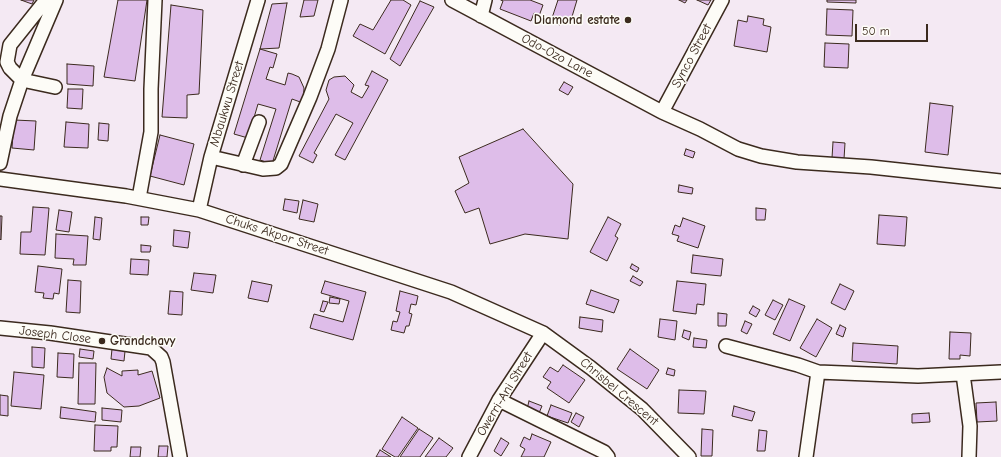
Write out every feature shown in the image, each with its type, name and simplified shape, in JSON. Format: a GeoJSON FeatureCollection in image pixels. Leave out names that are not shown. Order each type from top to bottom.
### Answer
{"type":"FeatureCollection","features":[{"type":"Feature","properties":{"kind":"street"},"geometry":{"type":"LineString","coordinates":[[46,0],[10,45],[8,65],[22,80],[54,87]]}},
{"type":"Feature","properties":{"kind":"street"},"geometry":{"type":"LineString","coordinates":[[0,163],[10,116],[22,80],[56,0]]}},
{"type":"Feature","properties":{"kind":"street"},"geometry":{"type":"LineString","coordinates":[[139,198],[151,132],[151,89],[156,0]]}},
{"type":"Feature","properties":{"kind":"street","name":"Mbaukwu Street"},"geometry":{"type":"LineString","coordinates":[[199,210],[211,156],[258,0]]}},
{"type":"Feature","properties":{"kind":"street"},"geometry":{"type":"LineString","coordinates":[[211,156],[243,165],[270,170],[281,164],[310,97],[328,49],[341,0]]}},
{"type":"Feature","properties":{"kind":"street","name":"Odo-Ozo Lane"},"geometry":{"type":"LineString","coordinates":[[452,0],[662,112],[700,129],[738,149],[761,156],[797,162],[871,167],[1001,181]]}},
{"type":"Feature","properties":{"kind":"street"},"geometry":{"type":"LineString","coordinates":[[481,16],[485,0]]}},
{"type":"Feature","properties":{"kind":"street","name":"Synco Street"},"geometry":{"type":"LineString","coordinates":[[662,112],[722,0]]}},
{"type":"Feature","properties":{"kind":"street"},"geometry":{"type":"LineString","coordinates":[[243,165],[259,122]]}},
{"type":"Feature","properties":{"kind":"street","name":"Chuks Akpor Street"},"geometry":{"type":"LineString","coordinates":[[0,179],[139,198],[199,210],[451,292],[543,333]]}},
{"type":"Feature","properties":{"kind":"street","name":"Joseph Close"},"geometry":{"type":"LineString","coordinates":[[0,328],[144,346],[155,352],[163,362],[180,457]]}},
{"type":"Feature","properties":{"kind":"street","name":"Owerri-Ani Street"},"geometry":{"type":"LineString","coordinates":[[468,457],[499,400],[543,333]]}},
{"type":"Feature","properties":{"kind":"street","name":"Chrisbel Crescent"},"geometry":{"type":"LineString","coordinates":[[543,333],[591,368],[642,409],[689,457]]}},
{"type":"Feature","properties":{"kind":"street"},"geometry":{"type":"LineString","coordinates":[[726,346],[818,372],[918,376],[1001,372]]}},
{"type":"Feature","properties":{"kind":"street"},"geometry":{"type":"LineString","coordinates":[[806,457],[818,372]]}},
{"type":"Feature","properties":{"kind":"street"},"geometry":{"type":"LineString","coordinates":[[963,374],[970,426],[969,457]]}},
{"type":"Feature","properties":{"kind":"street"},"geometry":{"type":"LineString","coordinates":[[499,400],[604,452],[608,457]]}},
{"type":"Feature","properties":{"kind":"building"},"geometry":{"type":"Polygon","coordinates":[[[21,0],[34,0],[32,4],[21,0]]]}},
{"type":"Feature","properties":{"kind":"building"},"geometry":{"type":"Polygon","coordinates":[[[118,0],[147,0],[135,81],[104,77],[118,0]]]}},
{"type":"Feature","properties":{"kind":"building"},"geometry":{"type":"Polygon","coordinates":[[[304,0],[318,0],[314,16],[300,17],[304,0]]]}},
{"type":"Feature","properties":{"kind":"building"},"geometry":{"type":"Polygon","coordinates":[[[391,0],[403,0],[411,5],[385,54],[353,36],[360,24],[373,30],[391,0]]]}},
{"type":"Feature","properties":{"kind":"building"},"geometry":{"type":"Polygon","coordinates":[[[501,0],[530,0],[543,5],[539,16],[534,13],[531,21],[500,9],[503,1],[501,0]]]}},
{"type":"Feature","properties":{"kind":"building"},"geometry":{"type":"Polygon","coordinates":[[[558,0],[577,0],[571,20],[563,18],[560,25],[551,21],[558,0]]]}},
{"type":"Feature","properties":{"kind":"building"},"geometry":{"type":"Polygon","coordinates":[[[679,0],[687,0],[685,3],[679,0]]]}},
{"type":"Feature","properties":{"kind":"building"},"geometry":{"type":"Polygon","coordinates":[[[697,0],[711,0],[708,5],[697,0]]]}},
{"type":"Feature","properties":{"kind":"building"},"geometry":{"type":"Polygon","coordinates":[[[827,0],[856,0],[856,3],[827,2],[827,0]]]}},
{"type":"Feature","properties":{"kind":"building"},"geometry":{"type":"Polygon","coordinates":[[[420,1],[434,7],[400,66],[390,59],[420,1]]]}},
{"type":"Feature","properties":{"kind":"building"},"geometry":{"type":"Polygon","coordinates":[[[287,3],[279,48],[260,49],[272,4],[287,3]]]}},
{"type":"Feature","properties":{"kind":"building"},"geometry":{"type":"Polygon","coordinates":[[[171,5],[203,10],[199,94],[187,95],[187,118],[162,117],[171,5]]]}},
{"type":"Feature","properties":{"kind":"building"},"geometry":{"type":"Polygon","coordinates":[[[827,9],[853,10],[852,36],[826,35],[827,9]]]}},
{"type":"Feature","properties":{"kind":"building"},"geometry":{"type":"Polygon","coordinates":[[[748,16],[764,19],[763,25],[771,27],[767,52],[734,46],[738,20],[747,22],[748,16]]]}},
{"type":"Feature","properties":{"kind":"building"},"geometry":{"type":"Polygon","coordinates":[[[825,43],[849,44],[848,68],[824,67],[825,43]]]}},
{"type":"Feature","properties":{"kind":"building"},"geometry":{"type":"Polygon","coordinates":[[[260,49],[277,54],[273,68],[270,67],[266,79],[285,85],[288,73],[299,77],[304,88],[303,103],[292,99],[272,164],[260,160],[276,109],[258,104],[248,138],[234,134],[260,49]]]}},
{"type":"Feature","properties":{"kind":"building"},"geometry":{"type":"Polygon","coordinates":[[[67,64],[94,66],[93,86],[67,84],[67,64]]]}},
{"type":"Feature","properties":{"kind":"building"},"geometry":{"type":"Polygon","coordinates":[[[372,71],[388,80],[345,160],[335,155],[353,123],[336,114],[314,153],[317,155],[313,163],[299,156],[329,99],[326,90],[329,80],[334,77],[345,76],[354,85],[351,92],[362,98],[369,86],[365,85],[372,71]]]}},
{"type":"Feature","properties":{"kind":"building"},"geometry":{"type":"Polygon","coordinates":[[[564,82],[573,87],[568,95],[559,90],[564,82]]]}},
{"type":"Feature","properties":{"kind":"building"},"geometry":{"type":"Polygon","coordinates":[[[68,89],[83,89],[82,109],[67,108],[68,89]]]}},
{"type":"Feature","properties":{"kind":"building"},"geometry":{"type":"Polygon","coordinates":[[[930,103],[953,106],[948,155],[925,152],[930,103]]]}},
{"type":"Feature","properties":{"kind":"building"},"geometry":{"type":"Polygon","coordinates":[[[14,120],[36,121],[34,150],[12,148],[14,120]]]}},
{"type":"Feature","properties":{"kind":"building"},"geometry":{"type":"Polygon","coordinates":[[[66,122],[89,124],[88,148],[64,147],[66,122]]]}},
{"type":"Feature","properties":{"kind":"building"},"geometry":{"type":"Polygon","coordinates":[[[99,123],[109,124],[108,141],[98,140],[99,123]]]}},
{"type":"Feature","properties":{"kind":"building"},"geometry":{"type":"Polygon","coordinates":[[[523,129],[573,184],[568,239],[525,234],[490,244],[479,208],[465,213],[455,191],[469,183],[459,157],[523,129]]]}},
{"type":"Feature","properties":{"kind":"building"},"geometry":{"type":"Polygon","coordinates":[[[160,135],[194,144],[184,185],[150,176],[160,135]]]}},
{"type":"Feature","properties":{"kind":"building"},"geometry":{"type":"Polygon","coordinates":[[[833,142],[845,143],[844,159],[832,158],[833,142]]]}},
{"type":"Feature","properties":{"kind":"building"},"geometry":{"type":"Polygon","coordinates":[[[686,149],[695,152],[693,158],[684,155],[686,149]]]}},
{"type":"Feature","properties":{"kind":"building"},"geometry":{"type":"Polygon","coordinates":[[[679,185],[693,188],[692,194],[678,192],[679,185]]]}},
{"type":"Feature","properties":{"kind":"building"},"geometry":{"type":"Polygon","coordinates":[[[285,199],[299,201],[297,213],[283,210],[285,199]]]}},
{"type":"Feature","properties":{"kind":"building"},"geometry":{"type":"Polygon","coordinates":[[[303,200],[318,204],[314,222],[299,219],[303,200]]]}},
{"type":"Feature","properties":{"kind":"building"},"geometry":{"type":"Polygon","coordinates":[[[33,207],[49,208],[45,255],[20,254],[21,232],[31,232],[33,207]]]}},
{"type":"Feature","properties":{"kind":"building"},"geometry":{"type":"Polygon","coordinates":[[[756,208],[766,209],[765,220],[756,220],[756,208]]]}},
{"type":"Feature","properties":{"kind":"building"},"geometry":{"type":"Polygon","coordinates":[[[59,210],[72,212],[69,232],[56,230],[59,210]]]}},
{"type":"Feature","properties":{"kind":"building"},"geometry":{"type":"Polygon","coordinates":[[[879,215],[907,217],[905,246],[877,244],[879,215]]]}},
{"type":"Feature","properties":{"kind":"building"},"geometry":{"type":"Polygon","coordinates":[[[0,216],[2,216],[1,240],[0,239],[0,216]]]}},
{"type":"Feature","properties":{"kind":"building"},"geometry":{"type":"Polygon","coordinates":[[[95,217],[102,218],[100,240],[93,239],[95,217]]]}},
{"type":"Feature","properties":{"kind":"building"},"geometry":{"type":"Polygon","coordinates":[[[141,217],[149,217],[148,225],[141,225],[141,217]]]}},
{"type":"Feature","properties":{"kind":"building"},"geometry":{"type":"Polygon","coordinates":[[[608,217],[621,224],[615,236],[618,238],[607,261],[590,252],[608,217]]]}},
{"type":"Feature","properties":{"kind":"building"},"geometry":{"type":"Polygon","coordinates":[[[683,218],[705,226],[698,248],[677,241],[679,236],[672,234],[675,225],[680,227],[683,218]]]}},
{"type":"Feature","properties":{"kind":"building"},"geometry":{"type":"Polygon","coordinates":[[[174,230],[190,232],[188,248],[173,246],[174,230]]]}},
{"type":"Feature","properties":{"kind":"building"},"geometry":{"type":"Polygon","coordinates":[[[56,234],[88,236],[86,265],[73,265],[74,259],[55,258],[56,234]]]}},
{"type":"Feature","properties":{"kind":"building"},"geometry":{"type":"Polygon","coordinates":[[[141,245],[151,246],[150,252],[141,252],[141,245]]]}},
{"type":"Feature","properties":{"kind":"building"},"geometry":{"type":"Polygon","coordinates":[[[693,255],[723,259],[721,276],[691,273],[693,255]]]}},
{"type":"Feature","properties":{"kind":"building"},"geometry":{"type":"Polygon","coordinates":[[[131,259],[149,260],[148,275],[130,274],[131,259]]]}},
{"type":"Feature","properties":{"kind":"building"},"geometry":{"type":"Polygon","coordinates":[[[632,264],[639,268],[637,272],[630,268],[632,264]]]}},
{"type":"Feature","properties":{"kind":"building"},"geometry":{"type":"Polygon","coordinates":[[[38,266],[62,269],[59,294],[54,293],[53,299],[43,298],[44,293],[35,292],[38,266]]]}},
{"type":"Feature","properties":{"kind":"building"},"geometry":{"type":"Polygon","coordinates":[[[194,273],[216,275],[213,293],[191,290],[194,273]]]}},
{"type":"Feature","properties":{"kind":"building"},"geometry":{"type":"Polygon","coordinates":[[[633,276],[643,282],[640,286],[630,281],[633,276]]]}},
{"type":"Feature","properties":{"kind":"building"},"geometry":{"type":"Polygon","coordinates":[[[68,280],[81,281],[80,313],[66,312],[68,280]]]}},
{"type":"Feature","properties":{"kind":"building"},"geometry":{"type":"Polygon","coordinates":[[[252,281],[272,285],[268,302],[248,298],[252,281]]]}},
{"type":"Feature","properties":{"kind":"building"},"geometry":{"type":"Polygon","coordinates":[[[325,281],[366,292],[353,340],[310,328],[314,314],[343,322],[349,301],[321,293],[325,281]]]}},
{"type":"Feature","properties":{"kind":"building"},"geometry":{"type":"Polygon","coordinates":[[[677,281],[706,284],[704,305],[697,304],[696,314],[673,311],[677,281]]]}},
{"type":"Feature","properties":{"kind":"building"},"geometry":{"type":"Polygon","coordinates":[[[840,284],[854,291],[845,310],[831,303],[840,284]]]}},
{"type":"Feature","properties":{"kind":"building"},"geometry":{"type":"Polygon","coordinates":[[[591,290],[619,300],[614,313],[586,304],[591,290]]]}},
{"type":"Feature","properties":{"kind":"building"},"geometry":{"type":"Polygon","coordinates":[[[170,291],[183,292],[182,315],[168,314],[170,291]]]}},
{"type":"Feature","properties":{"kind":"building"},"geometry":{"type":"Polygon","coordinates":[[[400,291],[418,296],[416,305],[411,304],[409,313],[412,314],[409,326],[406,326],[404,333],[391,330],[393,321],[397,322],[400,312],[396,311],[400,291]]]}},
{"type":"Feature","properties":{"kind":"building"},"geometry":{"type":"Polygon","coordinates":[[[330,297],[340,299],[339,304],[329,303],[330,297]]]}},
{"type":"Feature","properties":{"kind":"building"},"geometry":{"type":"Polygon","coordinates":[[[789,299],[805,306],[790,341],[773,334],[789,299]]]}},
{"type":"Feature","properties":{"kind":"building"},"geometry":{"type":"Polygon","coordinates":[[[773,300],[783,305],[775,320],[765,315],[773,300]]]}},
{"type":"Feature","properties":{"kind":"building"},"geometry":{"type":"Polygon","coordinates":[[[323,301],[328,302],[324,312],[320,311],[323,301]]]}},
{"type":"Feature","properties":{"kind":"building"},"geometry":{"type":"Polygon","coordinates":[[[753,306],[760,310],[756,317],[749,313],[753,306]]]}},
{"type":"Feature","properties":{"kind":"building"},"geometry":{"type":"Polygon","coordinates":[[[718,313],[727,314],[726,326],[718,326],[718,313]]]}},
{"type":"Feature","properties":{"kind":"building"},"geometry":{"type":"Polygon","coordinates":[[[580,317],[603,320],[602,332],[579,328],[580,317]]]}},
{"type":"Feature","properties":{"kind":"building"},"geometry":{"type":"Polygon","coordinates":[[[660,319],[677,321],[675,340],[658,337],[660,319]]]}},
{"type":"Feature","properties":{"kind":"building"},"geometry":{"type":"Polygon","coordinates":[[[817,319],[832,328],[816,357],[800,348],[817,319]]]}},
{"type":"Feature","properties":{"kind":"building"},"geometry":{"type":"Polygon","coordinates":[[[745,321],[752,324],[747,334],[741,331],[745,321]]]}},
{"type":"Feature","properties":{"kind":"building"},"geometry":{"type":"Polygon","coordinates":[[[840,325],[846,328],[843,337],[836,334],[840,325]]]}},
{"type":"Feature","properties":{"kind":"building"},"geometry":{"type":"Polygon","coordinates":[[[684,330],[691,332],[689,340],[682,337],[684,330]]]}},
{"type":"Feature","properties":{"kind":"building"},"geometry":{"type":"Polygon","coordinates":[[[950,332],[971,333],[970,356],[960,355],[960,359],[949,359],[950,332]]]}},
{"type":"Feature","properties":{"kind":"building"},"geometry":{"type":"Polygon","coordinates":[[[694,338],[707,340],[706,348],[693,347],[694,338]]]}},
{"type":"Feature","properties":{"kind":"building"},"geometry":{"type":"Polygon","coordinates":[[[853,343],[898,346],[897,364],[852,361],[853,343]]]}},
{"type":"Feature","properties":{"kind":"building"},"geometry":{"type":"Polygon","coordinates":[[[32,347],[45,348],[44,368],[32,367],[32,347]]]}},
{"type":"Feature","properties":{"kind":"building"},"geometry":{"type":"Polygon","coordinates":[[[80,349],[94,351],[93,359],[79,357],[80,349]]]}},
{"type":"Feature","properties":{"kind":"building"},"geometry":{"type":"Polygon","coordinates":[[[112,349],[125,351],[124,361],[111,359],[112,349]]]}},
{"type":"Feature","properties":{"kind":"building"},"geometry":{"type":"Polygon","coordinates":[[[630,349],[659,370],[647,389],[617,369],[630,349]]]}},
{"type":"Feature","properties":{"kind":"building"},"geometry":{"type":"Polygon","coordinates":[[[58,353],[74,354],[73,378],[57,377],[58,353]]]}},
{"type":"Feature","properties":{"kind":"building"},"geometry":{"type":"Polygon","coordinates":[[[79,363],[96,363],[95,404],[78,404],[79,363]]]}},
{"type":"Feature","properties":{"kind":"building"},"geometry":{"type":"Polygon","coordinates":[[[563,365],[585,380],[569,403],[547,388],[551,382],[543,377],[550,367],[558,372],[563,365]]]}},
{"type":"Feature","properties":{"kind":"building"},"geometry":{"type":"Polygon","coordinates":[[[107,368],[122,376],[122,371],[138,370],[138,375],[152,371],[160,398],[139,406],[124,407],[107,393],[104,377],[107,368]]]}},
{"type":"Feature","properties":{"kind":"building"},"geometry":{"type":"Polygon","coordinates":[[[668,368],[675,370],[674,376],[666,374],[668,368]]]}},
{"type":"Feature","properties":{"kind":"building"},"geometry":{"type":"Polygon","coordinates":[[[14,372],[44,375],[41,409],[11,406],[14,372]]]}},
{"type":"Feature","properties":{"kind":"building"},"geometry":{"type":"Polygon","coordinates":[[[679,390],[706,391],[704,414],[678,413],[679,390]]]}},
{"type":"Feature","properties":{"kind":"building"},"geometry":{"type":"Polygon","coordinates":[[[0,395],[8,396],[8,416],[0,415],[0,395]]]}},
{"type":"Feature","properties":{"kind":"building"},"geometry":{"type":"Polygon","coordinates":[[[529,401],[542,406],[539,413],[527,409],[529,401]]]}},
{"type":"Feature","properties":{"kind":"building"},"geometry":{"type":"Polygon","coordinates":[[[996,402],[997,421],[977,422],[976,403],[996,402]]]}},
{"type":"Feature","properties":{"kind":"building"},"geometry":{"type":"Polygon","coordinates":[[[551,405],[572,413],[568,423],[547,416],[551,405]]]}},
{"type":"Feature","properties":{"kind":"building"},"geometry":{"type":"Polygon","coordinates":[[[734,406],[755,412],[752,421],[732,416],[734,406]]]}},
{"type":"Feature","properties":{"kind":"building"},"geometry":{"type":"Polygon","coordinates":[[[61,407],[96,412],[95,422],[60,418],[61,407]]]}},
{"type":"Feature","properties":{"kind":"building"},"geometry":{"type":"Polygon","coordinates":[[[102,408],[122,410],[121,422],[102,420],[102,408]]]}},
{"type":"Feature","properties":{"kind":"building"},"geometry":{"type":"Polygon","coordinates":[[[576,413],[584,417],[579,427],[571,422],[576,413]]]}},
{"type":"Feature","properties":{"kind":"building"},"geometry":{"type":"Polygon","coordinates":[[[929,413],[930,422],[912,423],[912,414],[929,413]]]}},
{"type":"Feature","properties":{"kind":"building"},"geometry":{"type":"Polygon","coordinates":[[[402,417],[418,428],[398,457],[395,457],[382,449],[402,417]]]}},
{"type":"Feature","properties":{"kind":"building"},"geometry":{"type":"Polygon","coordinates":[[[95,425],[118,426],[117,447],[111,447],[111,451],[94,451],[95,425]]]}},
{"type":"Feature","properties":{"kind":"building"},"geometry":{"type":"Polygon","coordinates":[[[419,429],[433,438],[420,457],[400,457],[419,429]]]}},
{"type":"Feature","properties":{"kind":"building"},"geometry":{"type":"Polygon","coordinates":[[[702,429],[713,430],[712,456],[701,456],[702,429]]]}},
{"type":"Feature","properties":{"kind":"building"},"geometry":{"type":"Polygon","coordinates":[[[759,430],[767,431],[765,451],[757,451],[759,430]]]}},
{"type":"Feature","properties":{"kind":"building"},"geometry":{"type":"Polygon","coordinates":[[[532,434],[551,442],[544,457],[521,457],[525,449],[520,446],[524,437],[530,440],[532,434]]]}},
{"type":"Feature","properties":{"kind":"building"},"geometry":{"type":"Polygon","coordinates":[[[439,438],[453,448],[446,457],[425,457],[439,438]]]}},
{"type":"Feature","properties":{"kind":"building"},"geometry":{"type":"Polygon","coordinates":[[[501,438],[509,443],[501,456],[494,451],[501,438]]]}},
{"type":"Feature","properties":{"kind":"building"},"geometry":{"type":"Polygon","coordinates":[[[159,446],[168,446],[167,457],[158,457],[159,446]]]}},
{"type":"Feature","properties":{"kind":"building"},"geometry":{"type":"Polygon","coordinates":[[[131,447],[141,447],[140,457],[130,457],[131,447]]]}},
{"type":"Feature","properties":{"kind":"building"},"geometry":{"type":"Polygon","coordinates":[[[380,450],[391,457],[376,457],[380,450]]]}},
{"type":"Feature","properties":{"kind":"place","name":"Diamond estate"},"geometry":{"type":"Point","coordinates":[628,20]}},
{"type":"Feature","properties":{"kind":"place","name":"Grandchavy"},"geometry":{"type":"Point","coordinates":[102,341]}}]}
